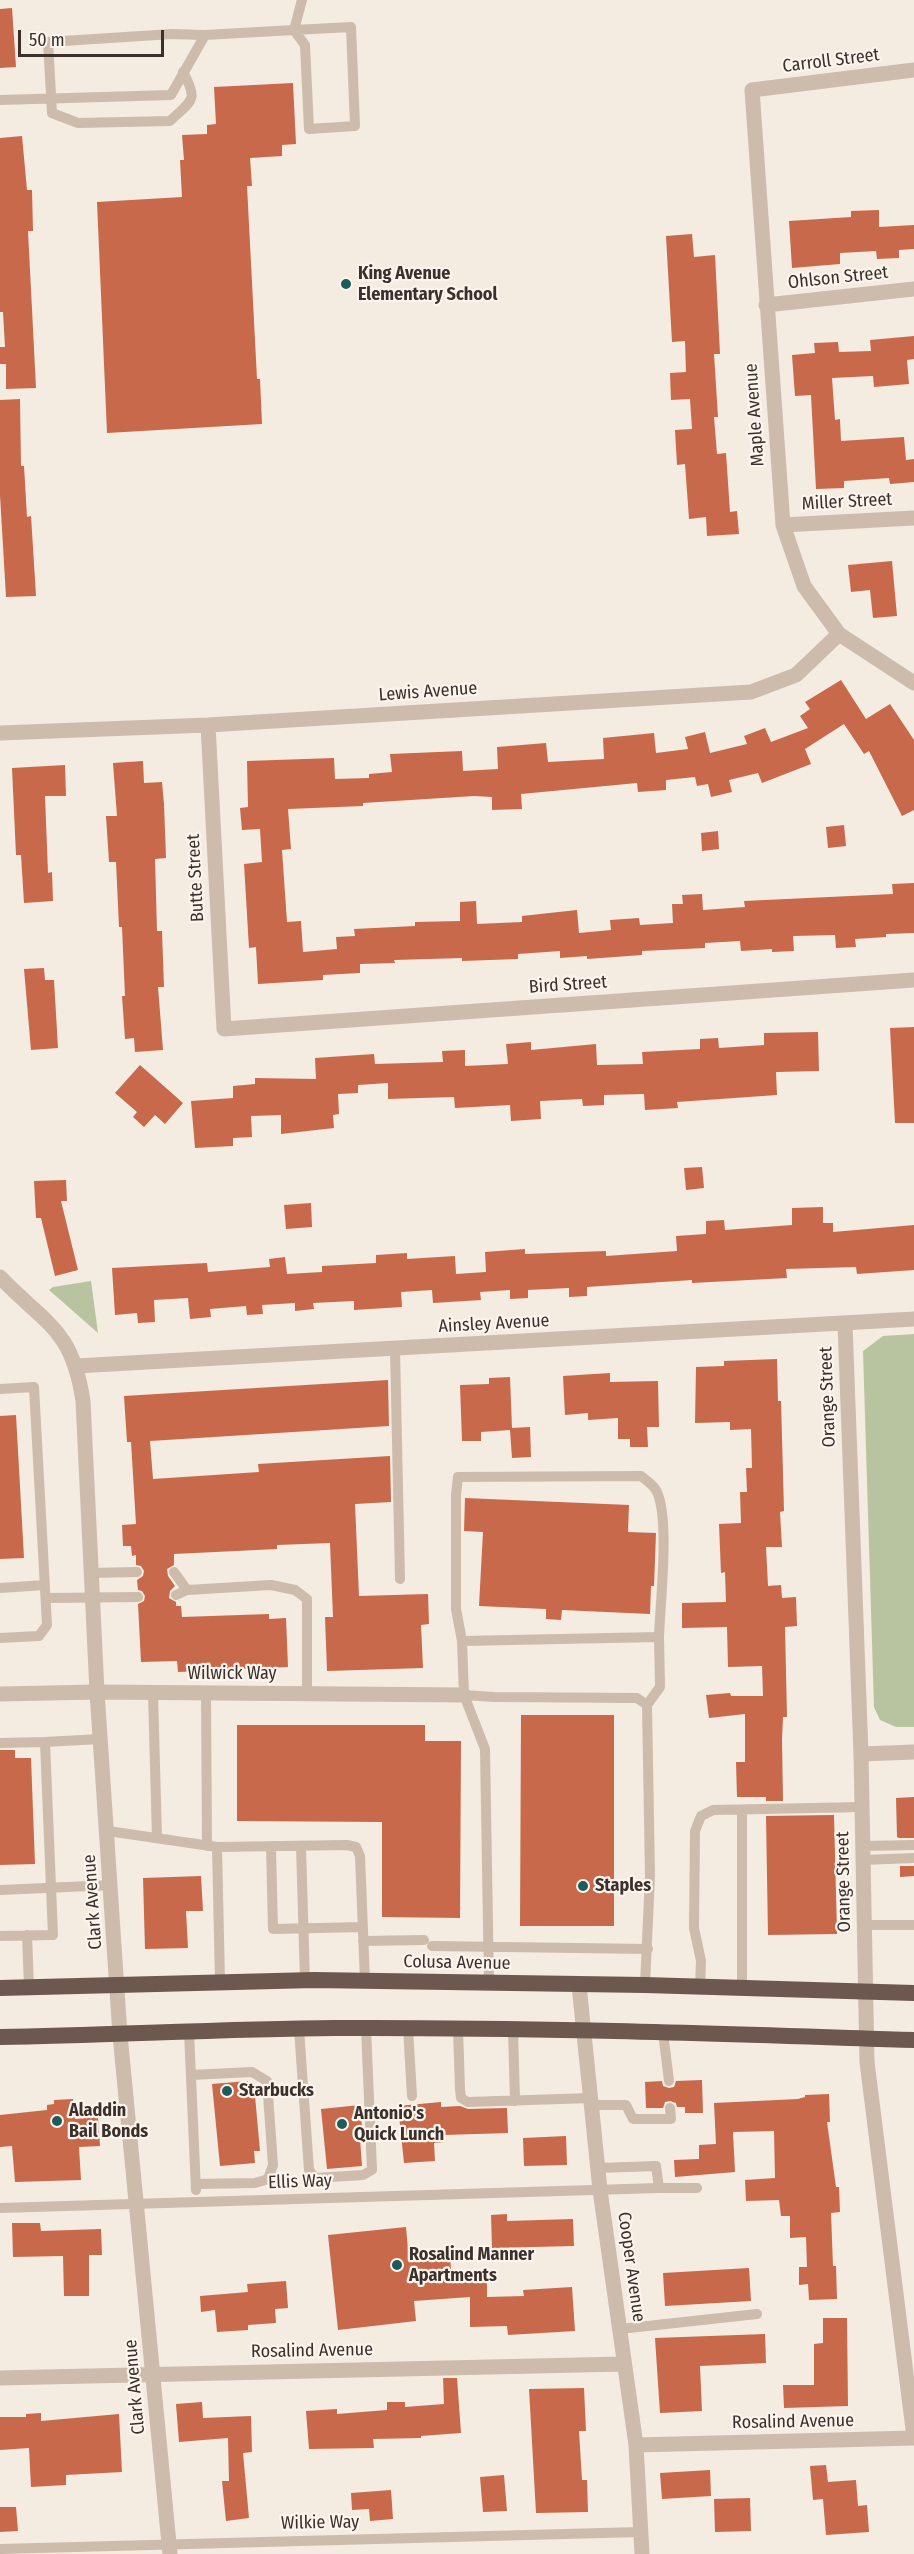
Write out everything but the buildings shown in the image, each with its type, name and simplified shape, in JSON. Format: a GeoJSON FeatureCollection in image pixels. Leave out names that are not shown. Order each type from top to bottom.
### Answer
{"type":"FeatureCollection","features":[{"type":"Feature","properties":{"kind":"highway","name":"Colusa Avenue"},"geometry":{"type":"LineString","coordinates":[[0,1988],[220,1981],[365,1981],[645,1985],[914,1993]]}},
{"type":"Feature","properties":{"kind":"highway"},"geometry":{"type":"LineString","coordinates":[[0,2037],[408,2028],[584,2030],[914,2040]]}},
{"type":"Feature","properties":{"kind":"street","name":"Carroll Street"},"geometry":{"type":"LineString","coordinates":[[752,90],[914,70]]}},
{"type":"Feature","properties":{"kind":"street","name":"Maple Avenue"},"geometry":{"type":"LineString","coordinates":[[752,90],[783,525],[804,586],[839,634],[914,683]]}},
{"type":"Feature","properties":{"kind":"street","name":"Ohlson Street"},"geometry":{"type":"LineString","coordinates":[[766,305],[914,289]]}},
{"type":"Feature","properties":{"kind":"street","name":"Miller Street"},"geometry":{"type":"LineString","coordinates":[[783,525],[914,518]]}},
{"type":"Feature","properties":{"kind":"street","name":"Lewis Avenue"},"geometry":{"type":"LineString","coordinates":[[0,733],[208,725],[751,692],[796,675],[839,634]]}},
{"type":"Feature","properties":{"kind":"street","name":"Butte Street"},"geometry":{"type":"LineString","coordinates":[[208,725],[224,1029]]}},
{"type":"Feature","properties":{"kind":"street","name":"Bird Street"},"geometry":{"type":"LineString","coordinates":[[224,1029],[914,981]]}},
{"type":"Feature","properties":{"kind":"street","name":"Clark Avenue"},"geometry":{"type":"LineString","coordinates":[[0,1277],[62,1336],[76,1366],[83,1401],[97,1692],[112,1886],[120,2035],[170,2548]]}},
{"type":"Feature","properties":{"kind":"street","name":"Ainsley Avenue"},"geometry":{"type":"LineString","coordinates":[[76,1366],[914,1319]]}},
{"type":"Feature","properties":{"kind":"street","name":"Orange Street"},"geometry":{"type":"LineString","coordinates":[[845,1324],[861,1754],[866,2038],[914,2437]]}},
{"type":"Feature","properties":{"kind":"street","name":"Wilwick Way"},"geometry":{"type":"LineString","coordinates":[[0,1694],[97,1692],[464,1695]]}},
{"type":"Feature","properties":{"kind":"street"},"geometry":{"type":"LineString","coordinates":[[861,1754],[914,1752]]}},
{"type":"Feature","properties":{"kind":"street","name":"Cooper Avenue"},"geometry":{"type":"LineString","coordinates":[[579,1985],[600,2190],[636,2445],[642,2554]]}},
{"type":"Feature","properties":{"kind":"street","name":"Rosalind Avenue"},"geometry":{"type":"LineString","coordinates":[[0,2378],[624,2364]]}},
{"type":"Feature","properties":{"kind":"street","name":"Rosalind Avenue"},"geometry":{"type":"LineString","coordinates":[[636,2445],[914,2437]]}},
{"type":"Feature","properties":{"kind":"lane"},"geometry":{"type":"LineString","coordinates":[[183,72],[194,91],[192,101],[171,121],[78,123],[52,113],[48,42],[172,34],[205,35],[294,30],[351,27],[355,126],[309,129],[304,45],[294,30],[302,0]]}},
{"type":"Feature","properties":{"kind":"lane"},"geometry":{"type":"LineString","coordinates":[[0,100],[171,95],[205,35]]}},
{"type":"Feature","properties":{"kind":"lane"},"geometry":{"type":"LineString","coordinates":[[395,1349],[400,1579]]}},
{"type":"Feature","properties":{"kind":"lane"},"geometry":{"type":"LineString","coordinates":[[0,1389],[34,1387],[48,1625],[39,1636],[0,1638]]}},
{"type":"Feature","properties":{"kind":"lane"},"geometry":{"type":"LineString","coordinates":[[489,1983],[485,1749],[464,1695],[462,1641],[456,1610],[458,1477],[641,1476],[652,1485],[658,1494],[664,1527],[659,1637],[660,1688],[647,1705],[650,1876],[645,1985]]}},
{"type":"Feature","properties":{"kind":"lane"},"geometry":{"type":"LineString","coordinates":[[91,1573],[137,1572]]}},
{"type":"Feature","properties":{"kind":"lane"},"geometry":{"type":"LineString","coordinates":[[174,1572],[187,1590]]}},
{"type":"Feature","properties":{"kind":"lane"},"geometry":{"type":"LineString","coordinates":[[0,1588],[45,1585]]}},
{"type":"Feature","properties":{"kind":"lane"},"geometry":{"type":"LineString","coordinates":[[176,1595],[187,1590],[271,1585],[295,1590],[307,1599],[307,1694]]}},
{"type":"Feature","properties":{"kind":"lane"},"geometry":{"type":"LineString","coordinates":[[46,1598],[138,1596]]}},
{"type":"Feature","properties":{"kind":"lane"},"geometry":{"type":"LineString","coordinates":[[462,1641],[659,1637]]}},
{"type":"Feature","properties":{"kind":"lane"},"geometry":{"type":"LineString","coordinates":[[153,1693],[157,1838]]}},
{"type":"Feature","properties":{"kind":"lane"},"geometry":{"type":"LineString","coordinates":[[206,1693],[220,1981]]}},
{"type":"Feature","properties":{"kind":"lane"},"geometry":{"type":"LineString","coordinates":[[464,1695],[638,1698],[647,1705]]}},
{"type":"Feature","properties":{"kind":"lane"},"geometry":{"type":"LineString","coordinates":[[0,1743],[100,1739]]}},
{"type":"Feature","properties":{"kind":"lane"},"geometry":{"type":"LineString","coordinates":[[0,1936],[53,1935],[45,1742]]}},
{"type":"Feature","properties":{"kind":"lane"},"geometry":{"type":"LineString","coordinates":[[700,1987],[701,1961],[694,1928],[695,1831],[701,1816],[713,1810],[862,1807]]}},
{"type":"Feature","properties":{"kind":"lane"},"geometry":{"type":"LineString","coordinates":[[742,1810],[742,1988]]}},
{"type":"Feature","properties":{"kind":"lane"},"geometry":{"type":"LineString","coordinates":[[108,1830],[212,1847],[301,1845],[356,1847],[360,1856],[365,1981]]}},
{"type":"Feature","properties":{"kind":"lane"},"geometry":{"type":"LineString","coordinates":[[301,1845],[305,1981]]}},
{"type":"Feature","properties":{"kind":"lane"},"geometry":{"type":"LineString","coordinates":[[863,1853],[914,1845]]}},
{"type":"Feature","properties":{"kind":"lane"},"geometry":{"type":"LineString","coordinates":[[272,1847],[273,1929],[363,1927]]}},
{"type":"Feature","properties":{"kind":"lane"},"geometry":{"type":"LineString","coordinates":[[863,1853],[914,1858]]}},
{"type":"Feature","properties":{"kind":"lane"},"geometry":{"type":"LineString","coordinates":[[0,1890],[112,1886]]}},
{"type":"Feature","properties":{"kind":"lane"},"geometry":{"type":"LineString","coordinates":[[864,1925],[914,1926]]}},
{"type":"Feature","properties":{"kind":"lane"},"geometry":{"type":"LineString","coordinates":[[27,1935],[29,1987]]}},
{"type":"Feature","properties":{"kind":"lane"},"geometry":{"type":"LineString","coordinates":[[363,1941],[489,1947],[648,1949]]}},
{"type":"Feature","properties":{"kind":"lane"},"geometry":{"type":"LineString","coordinates":[[299,2029],[309,2170],[315,2178],[363,2175],[372,2170],[366,2028]]}},
{"type":"Feature","properties":{"kind":"lane"},"geometry":{"type":"LineString","coordinates":[[408,2028],[412,2096]]}},
{"type":"Feature","properties":{"kind":"lane"},"geometry":{"type":"LineString","coordinates":[[458,2029],[461,2098],[468,2102],[592,2102],[626,2105],[633,2119],[671,2119],[670,2108]]}},
{"type":"Feature","properties":{"kind":"lane"},"geometry":{"type":"LineString","coordinates":[[513,2029],[515,2101]]}},
{"type":"Feature","properties":{"kind":"lane"},"geometry":{"type":"LineString","coordinates":[[189,2032],[197,2201]]}},
{"type":"Feature","properties":{"kind":"lane"},"geometry":{"type":"LineString","coordinates":[[663,2032],[669,2081]]}},
{"type":"Feature","properties":{"kind":"lane"},"geometry":{"type":"LineString","coordinates":[[190,2075],[252,2072],[267,2081],[273,2165],[268,2179],[255,2182],[196,2184]]}},
{"type":"Feature","properties":{"kind":"lane"},"geometry":{"type":"LineString","coordinates":[[599,2168],[656,2166],[659,2188]]}},
{"type":"Feature","properties":{"kind":"lane"},"geometry":{"type":"LineString","coordinates":[[339,2176],[340,2197]]}},
{"type":"Feature","properties":{"kind":"lane","name":"Ellis Way"},"geometry":{"type":"LineString","coordinates":[[0,2208],[696,2188]]}},
{"type":"Feature","properties":{"kind":"lane"},"geometry":{"type":"LineString","coordinates":[[620,2330],[757,2314]]}},
{"type":"Feature","properties":{"kind":"lane","name":"Wilkie Way"},"geometry":{"type":"LineString","coordinates":[[0,2549],[170,2548],[640,2532]]}},
{"type":"Feature","properties":{"kind":"green space"},"geometry":{"type":"Polygon","coordinates":[[[91,1281],[98,1333],[49,1290],[53,1287],[91,1281]]]}},
{"type":"Feature","properties":{"kind":"green space"},"geometry":{"type":"Polygon","coordinates":[[[914,1334],[914,1727],[896,1727],[880,1720],[874,1707],[863,1351],[883,1336],[914,1334]]]}},
{"type":"Feature","properties":{"kind":"place","name":"King Avenue Elementary School"},"geometry":{"type":"Point","coordinates":[346,284]}},
{"type":"Feature","properties":{"kind":"place","name":"Staples"},"geometry":{"type":"Point","coordinates":[583,1886]}},
{"type":"Feature","properties":{"kind":"place","name":"Starbucks"},"geometry":{"type":"Point","coordinates":[227,2091]}},
{"type":"Feature","properties":{"kind":"place","name":"Aladdin Bail Bonds"},"geometry":{"type":"Point","coordinates":[57,2121]}},
{"type":"Feature","properties":{"kind":"place","name":"Antonio's Quick Lunch"},"geometry":{"type":"Point","coordinates":[342,2124]}},
{"type":"Feature","properties":{"kind":"place","name":"Rosalind Manner Apartments"},"geometry":{"type":"Point","coordinates":[397,2265]}}]}
